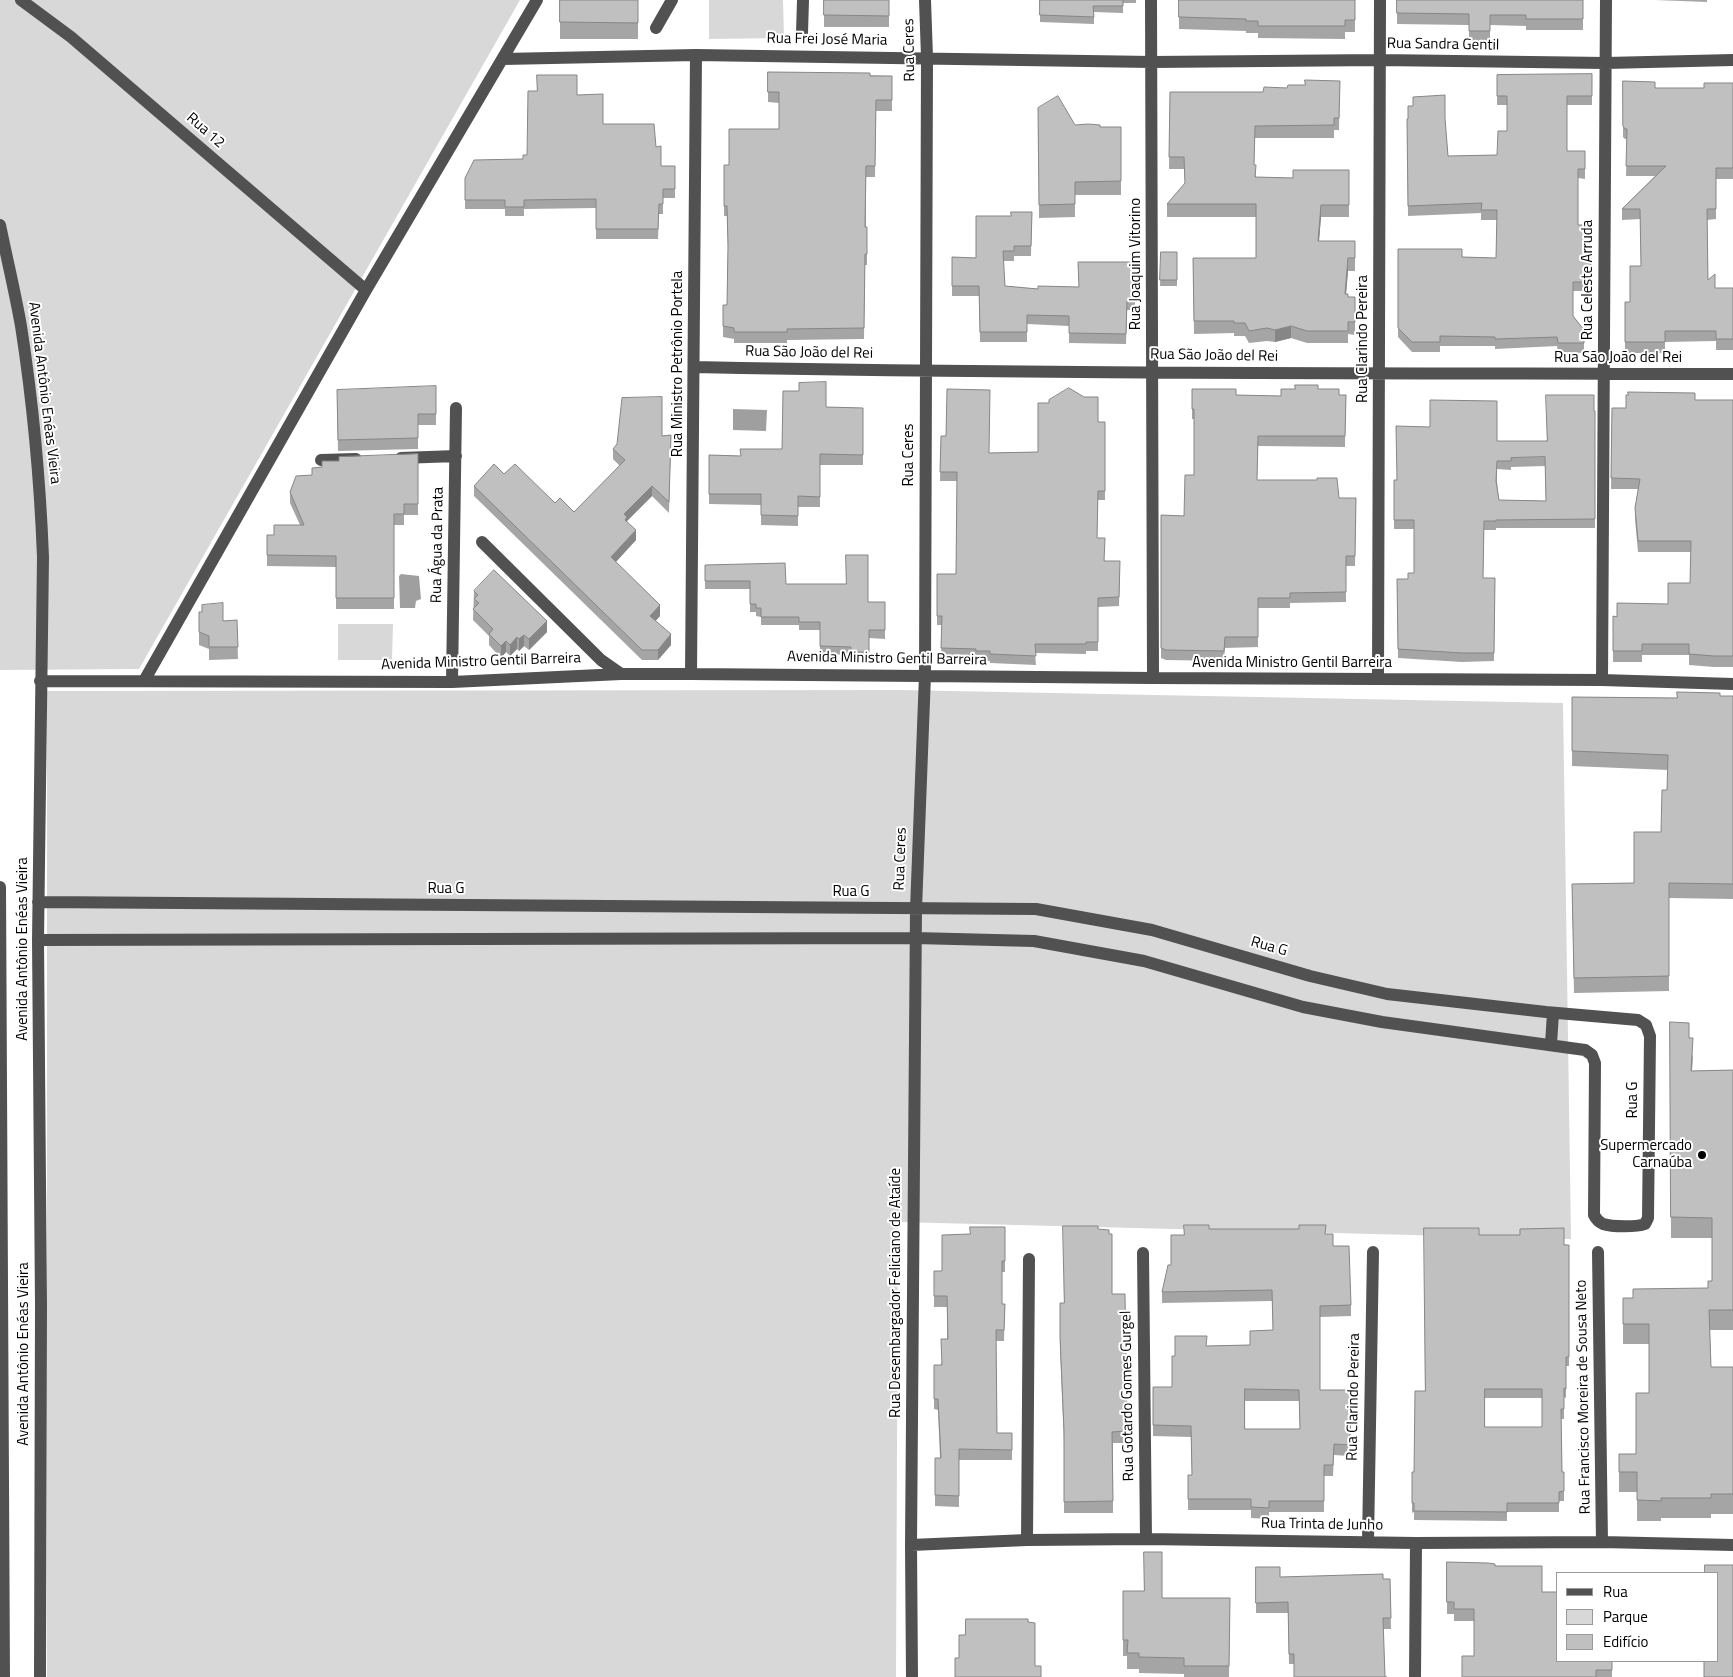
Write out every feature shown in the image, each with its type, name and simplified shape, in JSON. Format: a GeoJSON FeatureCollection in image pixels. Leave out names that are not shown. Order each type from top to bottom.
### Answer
{"type":"FeatureCollection","features":[{"type":"Feature","properties":{"kind":"street","name":"Rua 12"},"geometry":{"type":"LineString","coordinates":[[21,0],[71,37],[366,290]]}},
{"type":"Feature","properties":{"kind":"street"},"geometry":{"type":"LineString","coordinates":[[144,680],[366,290],[537,0]]}},
{"type":"Feature","properties":{"kind":"street"},"geometry":{"type":"LineString","coordinates":[[656,28],[672,0]]}},
{"type":"Feature","properties":{"kind":"street"},"geometry":{"type":"LineString","coordinates":[[802,33],[803,0]]}},
{"type":"Feature","properties":{"kind":"street","name":"Rua Ceres"},"geometry":{"type":"LineString","coordinates":[[916,909],[925,675],[927,57],[925,0]]}},
{"type":"Feature","properties":{"kind":"street","name":"Rua Joaquim Vitorino"},"geometry":{"type":"LineString","coordinates":[[1151,0],[1153,678]]}},
{"type":"Feature","properties":{"kind":"street","name":"Rua Clarindo Pereira"},"geometry":{"type":"LineString","coordinates":[[1378,679],[1380,0]]}},
{"type":"Feature","properties":{"kind":"street","name":"Rua Celeste Arruda"},"geometry":{"type":"LineString","coordinates":[[1602,680],[1606,0]]}},
{"type":"Feature","properties":{"kind":"street","name":"Rua Frei José Maria"},"geometry":{"type":"LineString","coordinates":[[502,59],[696,54],[1152,62]]}},
{"type":"Feature","properties":{"kind":"street","name":"Rua Ministro Petrônio Portela"},"geometry":{"type":"LineString","coordinates":[[691,674],[696,54]]}},
{"type":"Feature","properties":{"kind":"street","name":"Rua Sandra Gentil"},"geometry":{"type":"LineString","coordinates":[[1152,62],[1380,60],[1606,63],[1733,60]]}},
{"type":"Feature","properties":{"kind":"street","name":"Avenida Antônio Enéas Vieira"},"geometry":{"type":"LineString","coordinates":[[0,225],[4,267],[21,325],[34,424],[43,557],[38,902],[41,1305],[40,1677]]}},
{"type":"Feature","properties":{"kind":"street","name":"Rua São João del Rei"},"geometry":{"type":"LineString","coordinates":[[694,367],[926,372],[1733,374]]}},
{"type":"Feature","properties":{"kind":"street","name":"Rua Água da Prata"},"geometry":{"type":"LineString","coordinates":[[452,682],[456,408]]}},
{"type":"Feature","properties":{"kind":"street"},"geometry":{"type":"LineString","coordinates":[[390,458],[456,456]]}},
{"type":"Feature","properties":{"kind":"street"},"geometry":{"type":"LineString","coordinates":[[321,460],[370,459]]}},
{"type":"Feature","properties":{"kind":"street"},"geometry":{"type":"LineString","coordinates":[[482,542],[601,660],[621,674]]}},
{"type":"Feature","properties":{"kind":"street","name":"Avenida Ministro Gentil Barreira"},"geometry":{"type":"LineString","coordinates":[[40,682],[144,680],[452,682],[621,674],[691,674],[1602,680],[1733,684]]}},
{"type":"Feature","properties":{"kind":"street","name":"Avenida Antônio Enéas Vieira"},"geometry":{"type":"LineString","coordinates":[[0,887],[4,1677]]}},
{"type":"Feature","properties":{"kind":"street","name":"Rua G"},"geometry":{"type":"LineString","coordinates":[[38,902],[1036,909],[1152,930],[1310,976],[1388,994],[1553,1013],[1638,1020],[1646,1025],[1650,1036],[1649,1211],[1645,1224],[1639,1226],[1604,1224],[1594,1215],[1595,1063],[1592,1055],[1585,1050],[1382,1022],[1302,1007],[1144,960],[1034,941],[915,938],[38,940]]}},
{"type":"Feature","properties":{"kind":"street","name":"Rua Desembargador Feliciano de Ataíde"},"geometry":{"type":"LineString","coordinates":[[912,1677],[910,1545],[916,909]]}},
{"type":"Feature","properties":{"kind":"street"},"geometry":{"type":"LineString","coordinates":[[1551,1044],[1553,1013]]}},
{"type":"Feature","properties":{"kind":"street","name":"Rua Clarindo Pereira"},"geometry":{"type":"LineString","coordinates":[[1368,1541],[1373,1252]]}},
{"type":"Feature","properties":{"kind":"street","name":"Rua Francisco Moreira de Sousa Neto"},"geometry":{"type":"LineString","coordinates":[[1598,1252],[1602,1542]]}},
{"type":"Feature","properties":{"kind":"street","name":"Rua Gotardo Gomes Gurgel"},"geometry":{"type":"LineString","coordinates":[[1143,1253],[1146,1539]]}},
{"type":"Feature","properties":{"kind":"street"},"geometry":{"type":"LineString","coordinates":[[1026,1540],[1029,1259]]}},
{"type":"Feature","properties":{"kind":"street","name":"Rua Trinta de Junho"},"geometry":{"type":"LineString","coordinates":[[910,1545],[1026,1540],[1146,1539],[1602,1542],[1733,1545]]}},
{"type":"Feature","properties":{"kind":"street"},"geometry":{"type":"LineString","coordinates":[[1415,1677],[1416,1542]]}},
{"type":"Feature","properties":{"kind":"green space"},"geometry":{"type":"Polygon","coordinates":[[[0,0],[520,0],[139,669],[0,670],[0,0]]]}},
{"type":"Feature","properties":{"kind":"green space"},"geometry":{"type":"Polygon","coordinates":[[[709,0],[783,0],[784,38],[709,39],[709,0]]]}},
{"type":"Feature","properties":{"kind":"green space"},"geometry":{"type":"Polygon","coordinates":[[[338,624],[393,624],[392,660],[338,660],[338,624]]]}},
{"type":"Feature","properties":{"kind":"green space"},"geometry":{"type":"Polygon","coordinates":[[[900,690],[1563,703],[1571,1239],[898,1222],[896,1677],[47,1677],[47,691],[900,690]]]}},
{"type":"Feature","properties":{"kind":"shaded area"},"geometry":{"type":"Polygon","coordinates":[[[733,409],[767,410],[766,431],[733,430],[733,409]]]}},
{"type":"Feature","properties":{"kind":"shaded area"},"geometry":{"type":"Polygon","coordinates":[[[401,574],[419,576],[421,599],[416,601],[415,608],[400,608],[399,576],[401,574]]]}},
{"type":"Feature","properties":{"kind":"building"},"geometry":{"type":"Polygon","coordinates":[[[560,0],[638,0],[638,23],[560,22],[560,0]]]}},
{"type":"Feature","properties":{"kind":"building"},"geometry":{"type":"Polygon","coordinates":[[[824,0],[889,0],[889,16],[824,15],[824,0]]]}},
{"type":"Feature","properties":{"kind":"building"},"geometry":{"type":"Polygon","coordinates":[[[1040,0],[1123,0],[1123,6],[1093,6],[1094,17],[1040,15],[1040,0]]]}},
{"type":"Feature","properties":{"kind":"building"},"geometry":{"type":"Polygon","coordinates":[[[1179,0],[1355,0],[1355,20],[1345,20],[1345,26],[1258,26],[1258,21],[1246,21],[1246,19],[1179,17],[1179,0]]]}},
{"type":"Feature","properties":{"kind":"building"},"geometry":{"type":"Polygon","coordinates":[[[1397,0],[1583,0],[1583,19],[1526,19],[1526,15],[1490,15],[1490,31],[1469,31],[1469,14],[1397,13],[1397,0]]]}},
{"type":"Feature","properties":{"kind":"building"},"geometry":{"type":"Polygon","coordinates":[[[768,72],[870,73],[870,76],[892,76],[892,100],[876,100],[875,166],[866,166],[865,227],[867,227],[867,254],[865,254],[864,328],[787,329],[787,332],[734,332],[734,328],[723,326],[723,305],[727,305],[728,245],[727,206],[724,206],[724,165],[729,165],[729,129],[779,129],[779,92],[768,92],[768,72]]]}},
{"type":"Feature","properties":{"kind":"building"},"geometry":{"type":"Polygon","coordinates":[[[1592,74],[1592,96],[1567,96],[1567,151],[1585,151],[1585,169],[1578,169],[1578,225],[1589,225],[1591,282],[1573,282],[1573,316],[1584,330],[1584,343],[1558,343],[1557,337],[1495,339],[1495,337],[1440,336],[1440,342],[1412,342],[1398,328],[1398,249],[1462,249],[1462,257],[1496,258],[1497,210],[1481,210],[1482,203],[1408,206],[1407,119],[1408,106],[1413,106],[1413,97],[1445,95],[1448,156],[1497,155],[1498,131],[1507,131],[1507,96],[1497,96],[1497,75],[1592,74]]]}},
{"type":"Feature","properties":{"kind":"building"},"geometry":{"type":"Polygon","coordinates":[[[537,75],[577,75],[577,95],[603,94],[603,124],[654,124],[656,147],[661,146],[661,166],[675,166],[675,189],[663,189],[663,204],[659,204],[658,229],[596,229],[596,199],[524,200],[524,207],[505,207],[505,200],[465,200],[465,178],[474,160],[523,159],[523,155],[527,155],[528,91],[537,91],[537,75]]]}},
{"type":"Feature","properties":{"kind":"building"},"geometry":{"type":"Polygon","coordinates":[[[1305,80],[1340,81],[1339,118],[1334,118],[1334,125],[1255,126],[1255,177],[1293,178],[1293,170],[1349,170],[1349,205],[1321,205],[1318,241],[1355,241],[1355,258],[1348,258],[1345,294],[1348,294],[1348,297],[1355,297],[1355,322],[1348,322],[1348,331],[1307,331],[1291,326],[1275,330],[1267,328],[1249,331],[1245,323],[1234,323],[1234,321],[1194,321],[1193,258],[1256,258],[1256,204],[1167,204],[1185,183],[1184,157],[1169,157],[1170,92],[1263,92],[1264,87],[1287,88],[1288,85],[1305,85],[1305,80]]]}},
{"type":"Feature","properties":{"kind":"building"},"geometry":{"type":"Polygon","coordinates":[[[1623,81],[1655,82],[1655,88],[1704,88],[1704,83],[1733,83],[1733,168],[1716,168],[1716,209],[1707,209],[1708,280],[1715,274],[1715,288],[1733,288],[1733,339],[1716,339],[1716,331],[1665,331],[1665,342],[1625,342],[1625,302],[1630,302],[1630,266],[1641,266],[1640,209],[1622,209],[1666,166],[1626,166],[1627,129],[1623,126],[1623,81]]]}},
{"type":"Feature","properties":{"kind":"building"},"geometry":{"type":"Polygon","coordinates":[[[1058,96],[1075,125],[1088,124],[1100,125],[1100,127],[1121,127],[1121,181],[1075,182],[1075,204],[1039,205],[1038,108],[1058,96]]]}},
{"type":"Feature","properties":{"kind":"building"},"geometry":{"type":"Polygon","coordinates":[[[1011,212],[1032,212],[1031,246],[1014,246],[1014,251],[1003,251],[1005,286],[1038,289],[1038,286],[1079,287],[1078,262],[1135,262],[1135,300],[1127,301],[1126,334],[1069,333],[1069,316],[1027,315],[1027,332],[980,332],[979,286],[952,286],[952,257],[976,258],[976,216],[1011,216],[1011,212]]]}},
{"type":"Feature","properties":{"kind":"building"},"geometry":{"type":"Polygon","coordinates":[[[1161,252],[1177,252],[1177,280],[1160,280],[1161,252]]]}},
{"type":"Feature","properties":{"kind":"building"},"geometry":{"type":"Polygon","coordinates":[[[826,382],[826,407],[863,408],[863,455],[820,454],[820,497],[798,496],[798,516],[761,515],[761,494],[709,494],[709,455],[741,456],[740,449],[782,449],[783,391],[799,391],[799,383],[826,382]]]}},
{"type":"Feature","properties":{"kind":"building"},"geometry":{"type":"Polygon","coordinates":[[[1295,385],[1318,385],[1318,389],[1339,389],[1339,395],[1346,395],[1345,436],[1258,436],[1257,480],[1337,478],[1339,498],[1356,498],[1355,556],[1346,556],[1346,592],[1290,593],[1290,598],[1258,598],[1258,637],[1225,637],[1224,651],[1166,650],[1161,648],[1161,515],[1184,516],[1185,475],[1194,475],[1194,409],[1192,409],[1192,389],[1236,389],[1236,395],[1281,396],[1281,389],[1295,389],[1295,385]]]}},
{"type":"Feature","properties":{"kind":"building"},"geometry":{"type":"Polygon","coordinates":[[[436,386],[436,414],[418,414],[418,438],[338,440],[337,390],[436,386]]]}},
{"type":"Feature","properties":{"kind":"building"},"geometry":{"type":"Polygon","coordinates":[[[1069,388],[1084,397],[1098,397],[1098,422],[1105,422],[1105,491],[1098,491],[1097,538],[1105,538],[1104,561],[1120,561],[1119,597],[1098,598],[1098,642],[1086,642],[1086,644],[1035,644],[1036,656],[990,654],[990,651],[976,651],[976,649],[941,648],[942,616],[937,616],[937,574],[956,574],[957,472],[940,472],[941,436],[946,436],[947,389],[990,390],[989,453],[1038,452],[1038,403],[1049,403],[1049,400],[1069,388]]]}},
{"type":"Feature","properties":{"kind":"building"},"geometry":{"type":"Polygon","coordinates":[[[1628,392],[1695,393],[1695,400],[1733,400],[1733,656],[1689,654],[1689,644],[1642,644],[1642,651],[1613,651],[1613,616],[1617,617],[1617,603],[1668,604],[1668,583],[1690,583],[1691,541],[1638,541],[1635,508],[1640,479],[1611,478],[1612,408],[1626,408],[1626,395],[1628,395],[1628,392]]]}},
{"type":"Feature","properties":{"kind":"building"},"geometry":{"type":"Polygon","coordinates":[[[1546,395],[1594,395],[1595,519],[1484,521],[1483,578],[1495,578],[1494,653],[1398,649],[1397,579],[1408,579],[1408,573],[1414,573],[1414,520],[1394,520],[1394,480],[1397,480],[1396,426],[1430,427],[1430,400],[1497,401],[1497,441],[1547,441],[1546,395]],[[1545,457],[1511,458],[1511,461],[1497,461],[1496,481],[1499,500],[1546,501],[1545,457]]]}},
{"type":"Feature","properties":{"kind":"building"},"geometry":{"type":"Polygon","coordinates":[[[662,397],[662,436],[671,435],[669,502],[652,486],[624,514],[627,517],[625,520],[636,530],[611,557],[660,605],[650,616],[671,634],[658,650],[642,650],[474,486],[494,464],[504,474],[515,464],[555,503],[560,498],[574,512],[625,460],[613,449],[617,444],[622,398],[662,397]]]}},
{"type":"Feature","properties":{"kind":"building"},"geometry":{"type":"Polygon","coordinates":[[[418,454],[418,504],[404,504],[404,514],[394,514],[394,598],[336,598],[336,556],[267,555],[267,535],[274,535],[274,525],[304,525],[290,492],[296,476],[312,475],[312,468],[322,467],[322,461],[339,461],[339,457],[418,454]]]}},
{"type":"Feature","properties":{"kind":"building"},"geometry":{"type":"Polygon","coordinates":[[[846,555],[868,555],[868,602],[885,602],[885,630],[869,630],[869,652],[851,652],[851,647],[820,646],[820,622],[799,622],[799,617],[761,617],[761,608],[756,608],[756,604],[750,604],[750,581],[705,581],[705,565],[785,563],[786,584],[846,584],[846,555]]]}},
{"type":"Feature","properties":{"kind":"building"},"geometry":{"type":"Polygon","coordinates":[[[494,570],[547,621],[529,639],[524,635],[519,639],[517,637],[510,645],[506,641],[501,646],[489,634],[493,629],[473,609],[479,603],[474,599],[478,595],[474,591],[494,570]]]}},
{"type":"Feature","properties":{"kind":"building"},"geometry":{"type":"Polygon","coordinates":[[[223,603],[223,621],[237,620],[238,647],[209,647],[209,636],[199,632],[199,612],[202,612],[202,605],[223,603]]]}},
{"type":"Feature","properties":{"kind":"building"},"geometry":{"type":"Polygon","coordinates":[[[1677,692],[1720,693],[1720,696],[1733,696],[1733,884],[1669,883],[1669,976],[1574,978],[1572,884],[1634,883],[1634,832],[1661,832],[1662,790],[1667,790],[1668,755],[1572,751],[1572,697],[1677,698],[1677,692]]]}},
{"type":"Feature","properties":{"kind":"building"},"geometry":{"type":"Polygon","coordinates":[[[1670,1022],[1689,1023],[1689,1038],[1693,1038],[1691,1071],[1733,1070],[1733,1310],[1709,1310],[1711,1367],[1733,1367],[1733,1494],[1711,1494],[1711,1498],[1661,1498],[1661,1501],[1637,1500],[1637,1472],[1619,1472],[1619,1454],[1636,1454],[1636,1393],[1649,1393],[1649,1324],[1623,1324],[1623,1298],[1633,1298],[1633,1289],[1708,1288],[1708,1281],[1712,1281],[1712,1218],[1671,1217],[1670,1022]]]}},
{"type":"Feature","properties":{"kind":"building"},"geometry":{"type":"Polygon","coordinates":[[[1184,1225],[1209,1225],[1209,1229],[1299,1229],[1299,1225],[1326,1225],[1325,1234],[1333,1234],[1333,1246],[1349,1246],[1351,1305],[1320,1306],[1320,1390],[1351,1390],[1350,1445],[1334,1444],[1333,1465],[1324,1465],[1324,1501],[1269,1501],[1269,1508],[1251,1507],[1251,1499],[1188,1499],[1188,1475],[1192,1475],[1191,1426],[1153,1425],[1153,1387],[1172,1387],[1172,1356],[1175,1356],[1175,1336],[1207,1336],[1206,1346],[1250,1345],[1250,1331],[1273,1330],[1272,1290],[1162,1292],[1168,1265],[1171,1265],[1171,1235],[1184,1235],[1184,1225]],[[1245,1389],[1245,1429],[1300,1429],[1299,1390],[1245,1389]]]}},
{"type":"Feature","properties":{"kind":"building"},"geometry":{"type":"Polygon","coordinates":[[[1063,1226],[1098,1226],[1098,1229],[1109,1230],[1109,1234],[1112,1234],[1112,1294],[1125,1294],[1127,1423],[1126,1431],[1112,1432],[1113,1501],[1064,1502],[1064,1431],[1060,1337],[1060,1303],[1064,1303],[1063,1226]]]}},
{"type":"Feature","properties":{"kind":"building"},"geometry":{"type":"Polygon","coordinates":[[[970,1227],[1005,1227],[1005,1261],[1002,1261],[1002,1304],[1005,1304],[1004,1330],[996,1330],[997,1433],[1012,1433],[1012,1450],[959,1449],[959,1496],[935,1495],[935,1458],[941,1458],[938,1399],[934,1399],[934,1365],[942,1365],[941,1339],[948,1339],[947,1296],[934,1296],[934,1271],[942,1271],[942,1235],[970,1234],[970,1227]]]}},
{"type":"Feature","properties":{"kind":"building"},"geometry":{"type":"Polygon","coordinates":[[[1424,1228],[1479,1228],[1479,1235],[1520,1235],[1520,1229],[1564,1228],[1564,1245],[1569,1245],[1569,1357],[1566,1357],[1564,1409],[1561,1409],[1564,1491],[1559,1492],[1559,1503],[1507,1503],[1507,1512],[1414,1511],[1414,1503],[1412,1503],[1412,1472],[1414,1472],[1415,1391],[1425,1391],[1424,1228]],[[1485,1389],[1485,1427],[1542,1427],[1542,1389],[1485,1389]]]}},
{"type":"Feature","properties":{"kind":"building"},"geometry":{"type":"Polygon","coordinates":[[[1144,1552],[1162,1552],[1162,1598],[1230,1598],[1229,1666],[1184,1666],[1184,1658],[1139,1657],[1139,1653],[1127,1653],[1128,1640],[1123,1640],[1123,1591],[1144,1591],[1144,1552]]]}},
{"type":"Feature","properties":{"kind":"building"},"geometry":{"type":"Polygon","coordinates":[[[1447,1562],[1488,1563],[1495,1564],[1495,1566],[1542,1566],[1542,1592],[1556,1592],[1556,1662],[1612,1662],[1612,1670],[1596,1670],[1596,1677],[1462,1677],[1462,1656],[1474,1656],[1474,1609],[1454,1609],[1454,1602],[1447,1602],[1447,1562]]]}},
{"type":"Feature","properties":{"kind":"building"},"geometry":{"type":"Polygon","coordinates":[[[1705,1565],[1733,1565],[1733,1677],[1704,1677],[1704,1662],[1718,1662],[1718,1572],[1705,1572],[1705,1565]]]}},
{"type":"Feature","properties":{"kind":"building"},"geometry":{"type":"Polygon","coordinates":[[[1256,1567],[1280,1567],[1280,1577],[1383,1574],[1383,1579],[1390,1579],[1391,1618],[1383,1618],[1385,1677],[1294,1677],[1294,1654],[1289,1654],[1288,1602],[1256,1603],[1256,1567]]]}},
{"type":"Feature","properties":{"kind":"building"},"geometry":{"type":"Polygon","coordinates":[[[966,1619],[1028,1619],[1028,1622],[1035,1623],[1035,1666],[1041,1666],[1041,1677],[955,1677],[955,1658],[959,1658],[959,1635],[965,1635],[966,1619]]]}},
{"type":"Feature","properties":{"kind":"place","name":"Supermercado Carnaúba"},"geometry":{"type":"Point","coordinates":[1702,1155]}}]}
